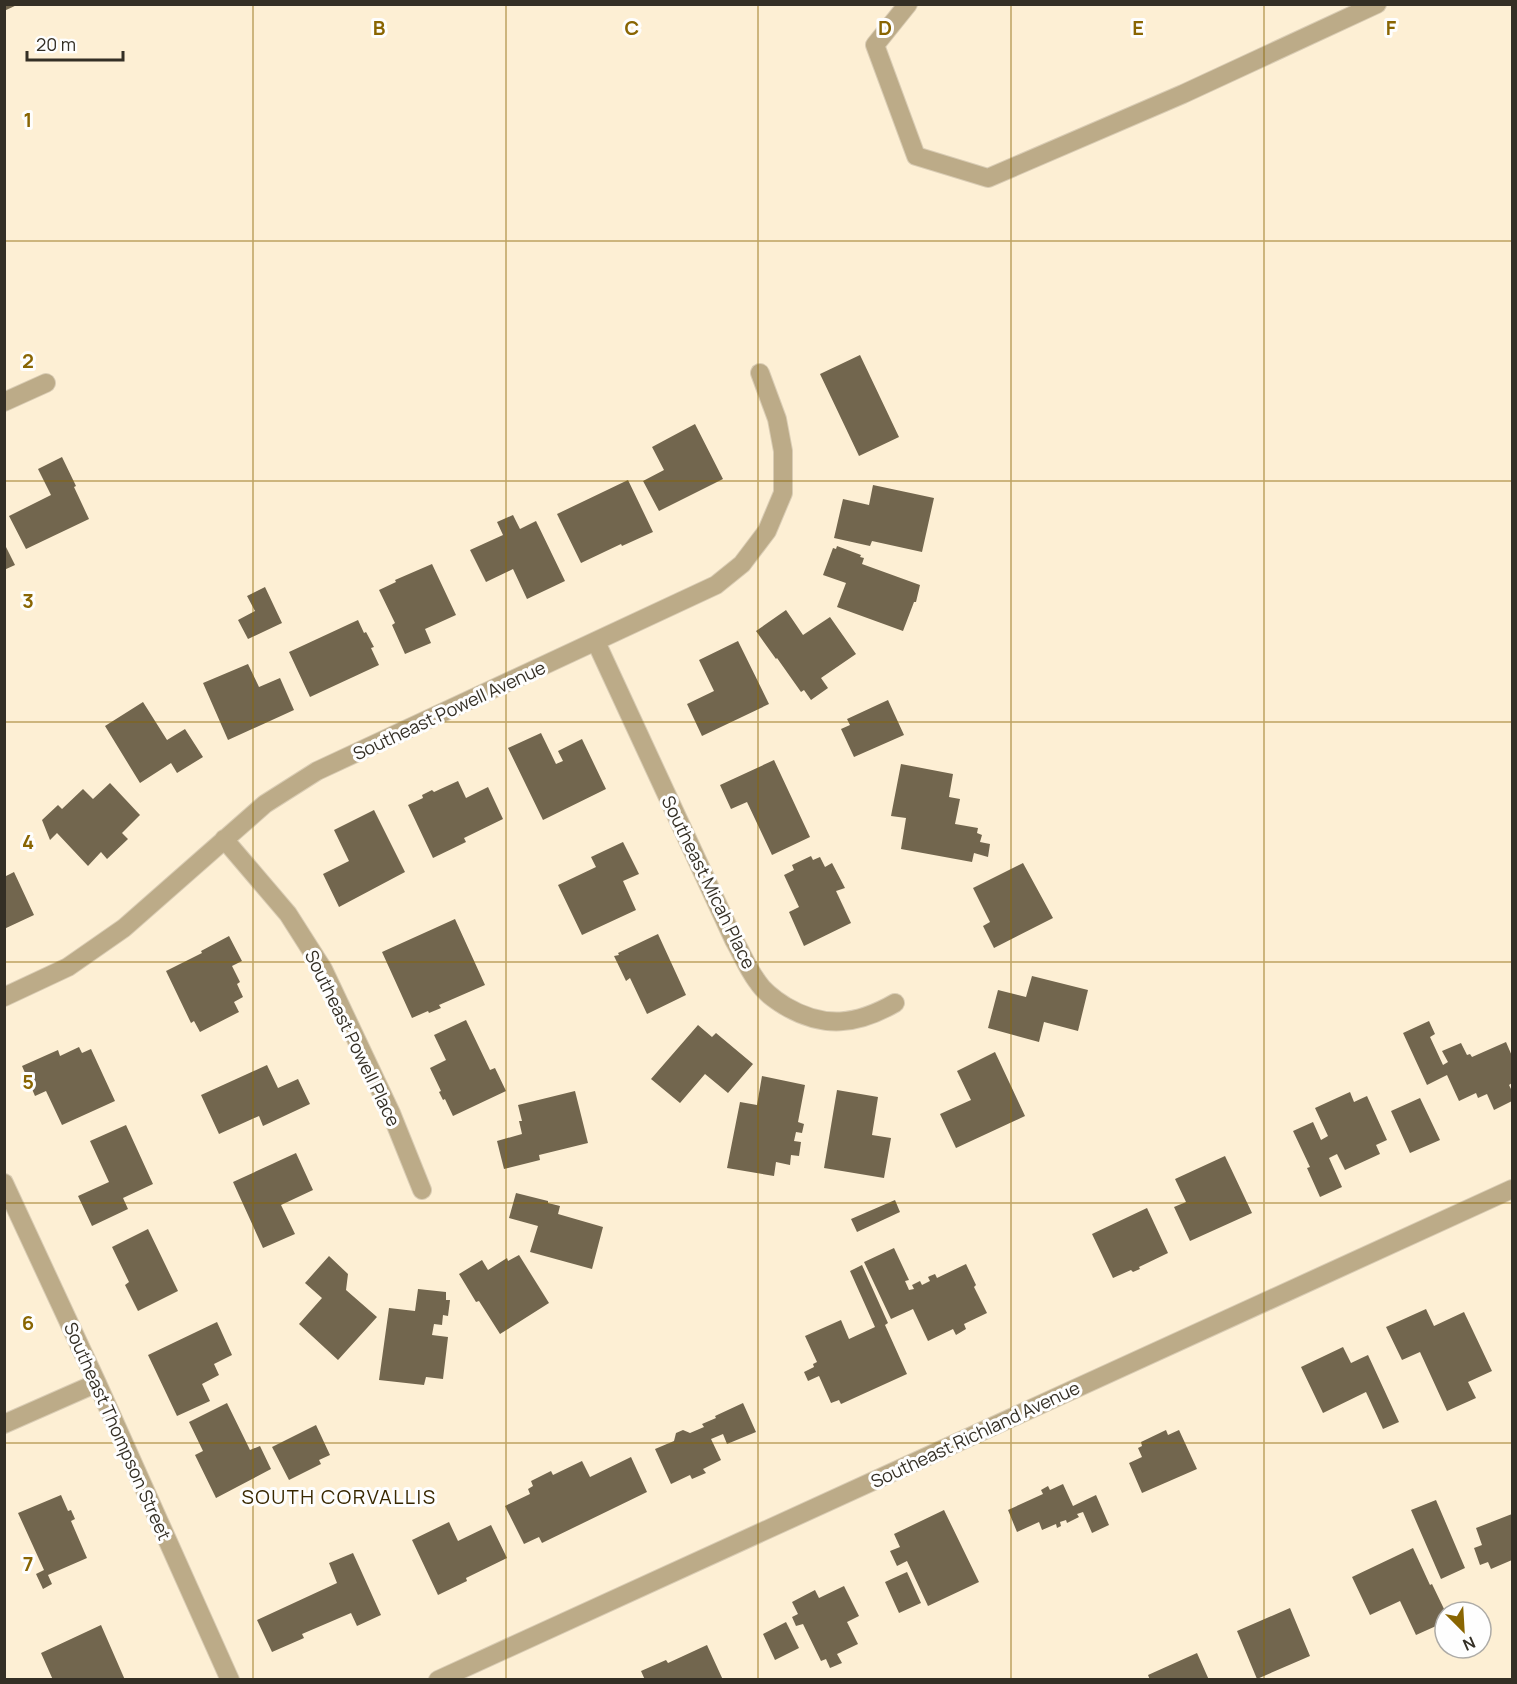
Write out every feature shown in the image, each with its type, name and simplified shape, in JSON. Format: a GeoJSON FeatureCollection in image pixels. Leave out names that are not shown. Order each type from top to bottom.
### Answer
{"type":"FeatureCollection","features":[{"type":"Feature","properties":{"kind":"street"},"geometry":{"type":"LineString","coordinates":[[908,4],[875,45],[915,156],[988,178],[1183,94],[1377,4]]}},
{"type":"Feature","properties":{"kind":"street","name":"Southeast Powell Avenue"},"geometry":{"type":"LineString","coordinates":[[4,997],[68,967],[124,928],[266,804],[317,771],[716,585],[742,564],[767,531],[783,493],[783,451],[777,419],[760,373]]}},
{"type":"Feature","properties":{"kind":"street"},"geometry":{"type":"LineString","coordinates":[[4,402],[46,383]]}},
{"type":"Feature","properties":{"kind":"street","name":"Southeast Micah Place"},"geometry":{"type":"LineString","coordinates":[[596,642],[734,940],[757,982],[772,998],[800,1015],[832,1023],[857,1020],[879,1013],[895,1003]]}},
{"type":"Feature","properties":{"kind":"street","name":"Southeast Powell Place"},"geometry":{"type":"LineString","coordinates":[[224,839],[288,914],[323,969],[391,1113],[422,1190]]}},
{"type":"Feature","properties":{"kind":"street","name":"Southeast Thompson Street"},"geometry":{"type":"LineString","coordinates":[[4,1183],[97,1383],[230,1680]]}},
{"type":"Feature","properties":{"kind":"street","name":"Southeast Richland Avenue"},"geometry":{"type":"LineString","coordinates":[[438,1680],[1512,1189]]}},
{"type":"Feature","properties":{"kind":"street"},"geometry":{"type":"LineString","coordinates":[[4,1424],[97,1383]]}},
{"type":"Feature","properties":{"kind":"building"},"geometry":{"type":"Polygon","coordinates":[[[4,4],[19,4],[4,11],[4,4]]]}},
{"type":"Feature","properties":{"kind":"building"},"geometry":{"type":"Polygon","coordinates":[[[860,355],[899,437],[859,456],[820,374],[860,355]]]}},
{"type":"Feature","properties":{"kind":"building"},"geometry":{"type":"Polygon","coordinates":[[[695,424],[723,479],[659,511],[643,481],[664,470],[652,447],[695,424]]]}},
{"type":"Feature","properties":{"kind":"building"},"geometry":{"type":"Polygon","coordinates":[[[62,457],[89,519],[26,549],[9,516],[51,495],[38,469],[62,457]]]}},
{"type":"Feature","properties":{"kind":"building"},"geometry":{"type":"Polygon","coordinates":[[[628,480],[653,532],[581,563],[557,514],[628,480]]]}},
{"type":"Feature","properties":{"kind":"building"},"geometry":{"type":"Polygon","coordinates":[[[873,485],[934,498],[922,552],[872,541],[870,546],[834,538],[843,499],[869,505],[873,485]]]}},
{"type":"Feature","properties":{"kind":"building"},"geometry":{"type":"Polygon","coordinates":[[[513,515],[520,529],[536,521],[565,581],[527,599],[513,569],[486,582],[470,550],[503,535],[497,522],[513,515]]]}},
{"type":"Feature","properties":{"kind":"building"},"geometry":{"type":"Polygon","coordinates":[[[4,543],[15,565],[4,570],[4,543]]]}},
{"type":"Feature","properties":{"kind":"building"},"geometry":{"type":"Polygon","coordinates":[[[837,546],[861,555],[860,557],[864,558],[862,564],[920,585],[916,602],[914,602],[903,631],[837,607],[846,583],[823,575],[833,548],[836,549],[837,546]]]}},
{"type":"Feature","properties":{"kind":"building"},"geometry":{"type":"Polygon","coordinates":[[[432,564],[456,615],[425,629],[431,643],[405,654],[392,625],[395,623],[379,590],[396,582],[395,580],[432,564]]]}},
{"type":"Feature","properties":{"kind":"building"},"geometry":{"type":"Polygon","coordinates":[[[265,587],[282,623],[248,639],[238,620],[255,611],[247,596],[265,587]]]}},
{"type":"Feature","properties":{"kind":"building"},"geometry":{"type":"Polygon","coordinates":[[[786,610],[803,635],[830,617],[856,654],[821,678],[828,688],[811,700],[804,690],[801,692],[756,631],[786,610]]]}},
{"type":"Feature","properties":{"kind":"building"},"geometry":{"type":"Polygon","coordinates":[[[358,620],[374,647],[371,648],[379,665],[310,697],[289,652],[358,620]]]}},
{"type":"Feature","properties":{"kind":"building"},"geometry":{"type":"Polygon","coordinates":[[[738,641],[769,704],[702,736],[687,704],[714,691],[699,660],[738,641]]]}},
{"type":"Feature","properties":{"kind":"building"},"geometry":{"type":"Polygon","coordinates":[[[248,664],[259,687],[280,678],[294,710],[228,740],[203,683],[248,664]]]}},
{"type":"Feature","properties":{"kind":"building"},"geometry":{"type":"Polygon","coordinates":[[[888,700],[904,735],[854,757],[841,729],[850,725],[847,719],[888,700]]]}},
{"type":"Feature","properties":{"kind":"building"},"geometry":{"type":"Polygon","coordinates":[[[143,702],[167,740],[185,729],[203,757],[177,773],[171,763],[140,783],[105,726],[143,702]]]}},
{"type":"Feature","properties":{"kind":"building"},"geometry":{"type":"Polygon","coordinates":[[[541,733],[556,764],[563,761],[558,751],[582,739],[606,789],[543,820],[508,748],[541,733]]]}},
{"type":"Feature","properties":{"kind":"building"},"geometry":{"type":"Polygon","coordinates":[[[774,760],[810,837],[772,855],[747,802],[731,809],[720,785],[774,760]]]}},
{"type":"Feature","properties":{"kind":"building"},"geometry":{"type":"Polygon","coordinates":[[[901,764],[953,774],[949,797],[960,799],[955,824],[978,828],[977,833],[982,835],[980,842],[990,844],[988,857],[974,853],[972,862],[901,849],[906,818],[891,816],[901,764]]]}},
{"type":"Feature","properties":{"kind":"building"},"geometry":{"type":"Polygon","coordinates":[[[458,781],[466,798],[488,787],[503,819],[464,838],[466,842],[433,858],[408,805],[423,798],[422,795],[432,790],[434,792],[458,781]]]}},
{"type":"Feature","properties":{"kind":"building"},"geometry":{"type":"Polygon","coordinates":[[[110,783],[140,815],[122,833],[128,839],[107,859],[101,852],[88,866],[57,833],[50,840],[42,820],[58,805],[62,809],[83,789],[93,799],[110,783]]]}},
{"type":"Feature","properties":{"kind":"building"},"geometry":{"type":"Polygon","coordinates":[[[374,810],[405,872],[339,907],[323,874],[349,861],[334,830],[374,810]]]}},
{"type":"Feature","properties":{"kind":"building"},"geometry":{"type":"Polygon","coordinates":[[[623,842],[639,874],[623,881],[636,910],[582,935],[558,885],[596,867],[591,857],[623,842]]]}},
{"type":"Feature","properties":{"kind":"building"},"geometry":{"type":"Polygon","coordinates":[[[811,856],[813,860],[820,857],[825,867],[832,863],[845,888],[836,891],[851,923],[804,946],[789,912],[799,907],[784,875],[794,870],[792,865],[811,856]]]}},
{"type":"Feature","properties":{"kind":"building"},"geometry":{"type":"Polygon","coordinates":[[[1023,863],[1053,918],[994,948],[983,926],[990,922],[973,888],[1023,863]]]}},
{"type":"Feature","properties":{"kind":"building"},"geometry":{"type":"Polygon","coordinates":[[[14,872],[34,915],[4,929],[4,877],[14,872]]]}},
{"type":"Feature","properties":{"kind":"building"},"geometry":{"type":"Polygon","coordinates":[[[455,919],[485,985],[439,1005],[441,1008],[412,1018],[382,952],[455,919]]]}},
{"type":"Feature","properties":{"kind":"building"},"geometry":{"type":"Polygon","coordinates":[[[658,934],[686,995],[647,1014],[630,978],[626,981],[614,956],[658,934]]]}},
{"type":"Feature","properties":{"kind":"building"},"geometry":{"type":"Polygon","coordinates":[[[229,936],[242,961],[232,966],[240,982],[237,984],[243,997],[234,1002],[239,1012],[200,1032],[194,1021],[191,1023],[166,971],[229,936]]]}},
{"type":"Feature","properties":{"kind":"building"},"geometry":{"type":"Polygon","coordinates":[[[1032,976],[1088,990],[1078,1031],[1044,1022],[1039,1042],[988,1028],[998,990],[1026,997],[1032,976]]]}},
{"type":"Feature","properties":{"kind":"building"},"geometry":{"type":"Polygon","coordinates":[[[466,1020],[490,1070],[495,1068],[506,1091],[453,1116],[439,1092],[441,1091],[430,1068],[446,1060],[434,1035],[466,1020]]]}},
{"type":"Feature","properties":{"kind":"building"},"geometry":{"type":"Polygon","coordinates":[[[1429,1021],[1435,1034],[1430,1037],[1443,1065],[1448,1062],[1442,1051],[1461,1043],[1467,1055],[1470,1054],[1472,1057],[1506,1042],[1512,1056],[1512,1083],[1509,1085],[1512,1091],[1512,1101],[1494,1110],[1487,1094],[1478,1098],[1476,1093],[1459,1101],[1447,1075],[1427,1085],[1403,1033],[1429,1021]]]}},
{"type":"Feature","properties":{"kind":"building"},"geometry":{"type":"Polygon","coordinates":[[[698,1025],[712,1037],[716,1033],[753,1064],[728,1093],[705,1074],[680,1103],[651,1079],[698,1025]]]}},
{"type":"Feature","properties":{"kind":"building"},"geometry":{"type":"Polygon","coordinates":[[[79,1047],[82,1053],[91,1049],[115,1101],[62,1125],[46,1091],[35,1096],[22,1066],[58,1050],[60,1056],[79,1047]]]}},
{"type":"Feature","properties":{"kind":"building"},"geometry":{"type":"Polygon","coordinates":[[[995,1052],[1025,1116],[956,1148],[940,1114],[971,1100],[957,1071],[995,1052]]]}},
{"type":"Feature","properties":{"kind":"building"},"geometry":{"type":"Polygon","coordinates":[[[267,1065],[278,1088],[298,1079],[310,1104],[263,1126],[259,1116],[219,1134],[201,1095],[267,1065]]]}},
{"type":"Feature","properties":{"kind":"building"},"geometry":{"type":"Polygon","coordinates":[[[762,1076],[805,1085],[798,1122],[804,1124],[802,1133],[796,1132],[794,1141],[801,1142],[799,1156],[791,1155],[790,1165],[776,1162],[774,1176],[727,1168],[740,1102],[757,1105],[762,1076]]]}},
{"type":"Feature","properties":{"kind":"building"},"geometry":{"type":"Polygon","coordinates":[[[837,1090],[878,1097],[872,1135],[891,1138],[884,1178],[824,1168],[837,1090]]]}},
{"type":"Feature","properties":{"kind":"building"},"geometry":{"type":"Polygon","coordinates":[[[575,1091],[588,1143],[539,1155],[540,1160],[504,1169],[497,1141],[522,1134],[518,1105],[575,1091]]]}},
{"type":"Feature","properties":{"kind":"building"},"geometry":{"type":"Polygon","coordinates":[[[1350,1092],[1354,1102],[1367,1096],[1387,1140],[1376,1145],[1380,1154],[1345,1170],[1337,1154],[1329,1158],[1342,1187],[1320,1197],[1307,1168],[1310,1167],[1293,1131],[1313,1122],[1321,1140],[1328,1136],[1315,1108],[1350,1092]]]}},
{"type":"Feature","properties":{"kind":"building"},"geometry":{"type":"Polygon","coordinates":[[[1420,1098],[1440,1140],[1410,1153],[1391,1111],[1420,1098]]]}},
{"type":"Feature","properties":{"kind":"building"},"geometry":{"type":"Polygon","coordinates":[[[126,1125],[153,1184],[123,1198],[128,1209],[92,1226],[78,1196],[109,1182],[90,1141],[126,1125]]]}},
{"type":"Feature","properties":{"kind":"building"},"geometry":{"type":"Polygon","coordinates":[[[296,1153],[313,1190],[281,1205],[295,1234],[263,1248],[233,1182],[296,1153]]]}},
{"type":"Feature","properties":{"kind":"building"},"geometry":{"type":"Polygon","coordinates":[[[1225,1156],[1252,1213],[1190,1241],[1174,1207],[1186,1202],[1175,1179],[1225,1156]]]}},
{"type":"Feature","properties":{"kind":"building"},"geometry":{"type":"Polygon","coordinates":[[[516,1193],[560,1206],[558,1214],[603,1227],[592,1269],[530,1252],[538,1226],[509,1218],[516,1193]]]}},
{"type":"Feature","properties":{"kind":"building"},"geometry":{"type":"Polygon","coordinates":[[[895,1200],[900,1212],[857,1232],[851,1219],[895,1200]]]}},
{"type":"Feature","properties":{"kind":"building"},"geometry":{"type":"Polygon","coordinates":[[[1147,1208],[1168,1253],[1139,1267],[1140,1269],[1133,1272],[1131,1270],[1113,1278],[1092,1234],[1147,1208]]]}},
{"type":"Feature","properties":{"kind":"building"},"geometry":{"type":"Polygon","coordinates":[[[148,1229],[178,1291],[138,1311],[125,1285],[129,1282],[112,1247],[148,1229]]]}},
{"type":"Feature","properties":{"kind":"building"},"geometry":{"type":"Polygon","coordinates":[[[894,1248],[909,1280],[905,1281],[909,1290],[914,1289],[912,1285],[920,1281],[922,1285],[930,1281],[928,1277],[930,1276],[935,1274],[937,1278],[966,1264],[987,1313],[964,1324],[966,1329],[956,1335],[953,1329],[928,1341],[913,1309],[891,1319],[864,1262],[894,1248]]]}},
{"type":"Feature","properties":{"kind":"building"},"geometry":{"type":"Polygon","coordinates":[[[519,1255],[549,1303],[500,1334],[459,1274],[482,1260],[488,1270],[507,1258],[508,1261],[519,1255]]]}},
{"type":"Feature","properties":{"kind":"building"},"geometry":{"type":"Polygon","coordinates":[[[329,1256],[348,1274],[346,1290],[377,1317],[338,1360],[299,1324],[322,1298],[305,1283],[329,1256]]]}},
{"type":"Feature","properties":{"kind":"building"},"geometry":{"type":"Polygon","coordinates":[[[862,1265],[888,1323],[885,1325],[907,1374],[841,1404],[839,1400],[831,1403],[819,1376],[808,1381],[804,1372],[814,1367],[813,1364],[817,1362],[805,1336],[841,1320],[849,1339],[875,1327],[850,1271],[862,1265]]]}},
{"type":"Feature","properties":{"kind":"building"},"geometry":{"type":"Polygon","coordinates":[[[418,1289],[446,1292],[446,1300],[450,1300],[448,1316],[443,1315],[442,1325],[434,1324],[432,1335],[448,1337],[443,1379],[426,1377],[424,1385],[379,1380],[389,1308],[415,1311],[418,1289]]]}},
{"type":"Feature","properties":{"kind":"building"},"geometry":{"type":"Polygon","coordinates":[[[1426,1309],[1434,1326],[1464,1312],[1492,1371],[1468,1382],[1476,1398],[1447,1411],[1420,1352],[1402,1360],[1386,1327],[1426,1309]]]}},
{"type":"Feature","properties":{"kind":"building"},"geometry":{"type":"Polygon","coordinates":[[[217,1322],[232,1355],[214,1364],[219,1375],[202,1384],[210,1401],[177,1416],[148,1355],[217,1322]]]}},
{"type":"Feature","properties":{"kind":"building"},"geometry":{"type":"Polygon","coordinates":[[[1343,1347],[1351,1363],[1368,1355],[1399,1422],[1383,1429],[1366,1392],[1323,1413],[1301,1367],[1343,1347]]]}},
{"type":"Feature","properties":{"kind":"building"},"geometry":{"type":"Polygon","coordinates":[[[227,1403],[250,1450],[260,1446],[271,1469],[216,1498],[195,1455],[203,1451],[189,1422],[227,1403]]]}},
{"type":"Feature","properties":{"kind":"building"},"geometry":{"type":"Polygon","coordinates":[[[743,1403],[756,1432],[727,1444],[723,1434],[711,1439],[721,1460],[703,1469],[706,1473],[692,1479],[690,1475],[671,1484],[655,1449],[674,1441],[676,1433],[683,1430],[690,1433],[704,1427],[702,1424],[743,1403]]]}},
{"type":"Feature","properties":{"kind":"building"},"geometry":{"type":"Polygon","coordinates":[[[316,1425],[330,1455],[319,1460],[321,1464],[289,1480],[272,1447],[316,1425]]]}},
{"type":"Feature","properties":{"kind":"building"},"geometry":{"type":"Polygon","coordinates":[[[1166,1430],[1168,1435],[1179,1430],[1197,1469],[1142,1493],[1129,1463],[1142,1457],[1138,1448],[1142,1446],[1141,1442],[1166,1430]]]}},
{"type":"Feature","properties":{"kind":"building"},"geometry":{"type":"Polygon","coordinates":[[[631,1457],[647,1492],[542,1543],[539,1537],[524,1544],[505,1506],[530,1494],[528,1489],[533,1486],[531,1481],[551,1471],[553,1475],[582,1461],[590,1477],[631,1457]]]}},
{"type":"Feature","properties":{"kind":"building"},"geometry":{"type":"Polygon","coordinates":[[[1063,1484],[1073,1506],[1096,1495],[1109,1525],[1092,1533],[1083,1512],[1077,1514],[1079,1517],[1067,1523],[1066,1520],[1060,1522],[1061,1526],[1057,1528],[1056,1524],[1042,1530],[1039,1522],[1017,1532],[1008,1510],[1043,1494],[1041,1490],[1048,1486],[1050,1490],[1063,1484]]]}},
{"type":"Feature","properties":{"kind":"building"},"geometry":{"type":"Polygon","coordinates":[[[61,1495],[68,1511],[71,1510],[75,1519],[71,1521],[87,1558],[48,1575],[52,1584],[43,1589],[36,1574],[44,1570],[18,1513],[61,1495]]]}},
{"type":"Feature","properties":{"kind":"building"},"geometry":{"type":"Polygon","coordinates":[[[1436,1500],[1465,1568],[1441,1579],[1411,1510],[1436,1500]]]}},
{"type":"Feature","properties":{"kind":"building"},"geometry":{"type":"Polygon","coordinates":[[[944,1510],[979,1582],[928,1606],[907,1561],[897,1566],[890,1551],[900,1547],[894,1534],[944,1510]]]}},
{"type":"Feature","properties":{"kind":"building"},"geometry":{"type":"Polygon","coordinates":[[[1512,1514],[1512,1560],[1491,1569],[1488,1562],[1480,1565],[1474,1548],[1482,1545],[1476,1528],[1512,1514]]]}},
{"type":"Feature","properties":{"kind":"building"},"geometry":{"type":"Polygon","coordinates":[[[449,1522],[458,1541],[491,1525],[507,1558],[438,1595],[412,1540],[449,1522]]]}},
{"type":"Feature","properties":{"kind":"building"},"geometry":{"type":"Polygon","coordinates":[[[1413,1548],[1440,1600],[1433,1600],[1433,1627],[1416,1635],[1400,1601],[1370,1615],[1352,1577],[1413,1548]]]}},
{"type":"Feature","properties":{"kind":"building"},"geometry":{"type":"Polygon","coordinates":[[[353,1553],[381,1615],[357,1626],[351,1613],[302,1634],[304,1638],[272,1652],[257,1620],[337,1583],[329,1563],[353,1553]]]}},
{"type":"Feature","properties":{"kind":"building"},"geometry":{"type":"Polygon","coordinates":[[[907,1572],[921,1603],[899,1613],[885,1582],[907,1572]]]}},
{"type":"Feature","properties":{"kind":"building"},"geometry":{"type":"Polygon","coordinates":[[[844,1586],[859,1616],[847,1622],[858,1644],[837,1654],[842,1663],[830,1668],[826,1659],[821,1661],[803,1624],[796,1626],[792,1617],[798,1614],[792,1602],[815,1590],[819,1598],[844,1586]]]}},
{"type":"Feature","properties":{"kind":"building"},"geometry":{"type":"Polygon","coordinates":[[[1290,1608],[1310,1656],[1257,1679],[1237,1631],[1290,1608]]]}},
{"type":"Feature","properties":{"kind":"building"},"geometry":{"type":"Polygon","coordinates":[[[786,1622],[799,1648],[775,1660],[763,1634],[786,1622]]]}},
{"type":"Feature","properties":{"kind":"building"},"geometry":{"type":"Polygon","coordinates":[[[101,1625],[125,1680],[53,1680],[41,1653],[101,1625]]]}},
{"type":"Feature","properties":{"kind":"building"},"geometry":{"type":"Polygon","coordinates":[[[707,1645],[723,1680],[645,1680],[641,1671],[666,1660],[668,1663],[707,1645]]]}},
{"type":"Feature","properties":{"kind":"building"},"geometry":{"type":"Polygon","coordinates":[[[1197,1653],[1209,1680],[1150,1680],[1148,1675],[1197,1653]]]}},
{"type":"Feature","properties":{"kind":"district","name":"SOUTH CORVALLIS"},"geometry":{"type":"Point","coordinates":[339,1496]}}]}
